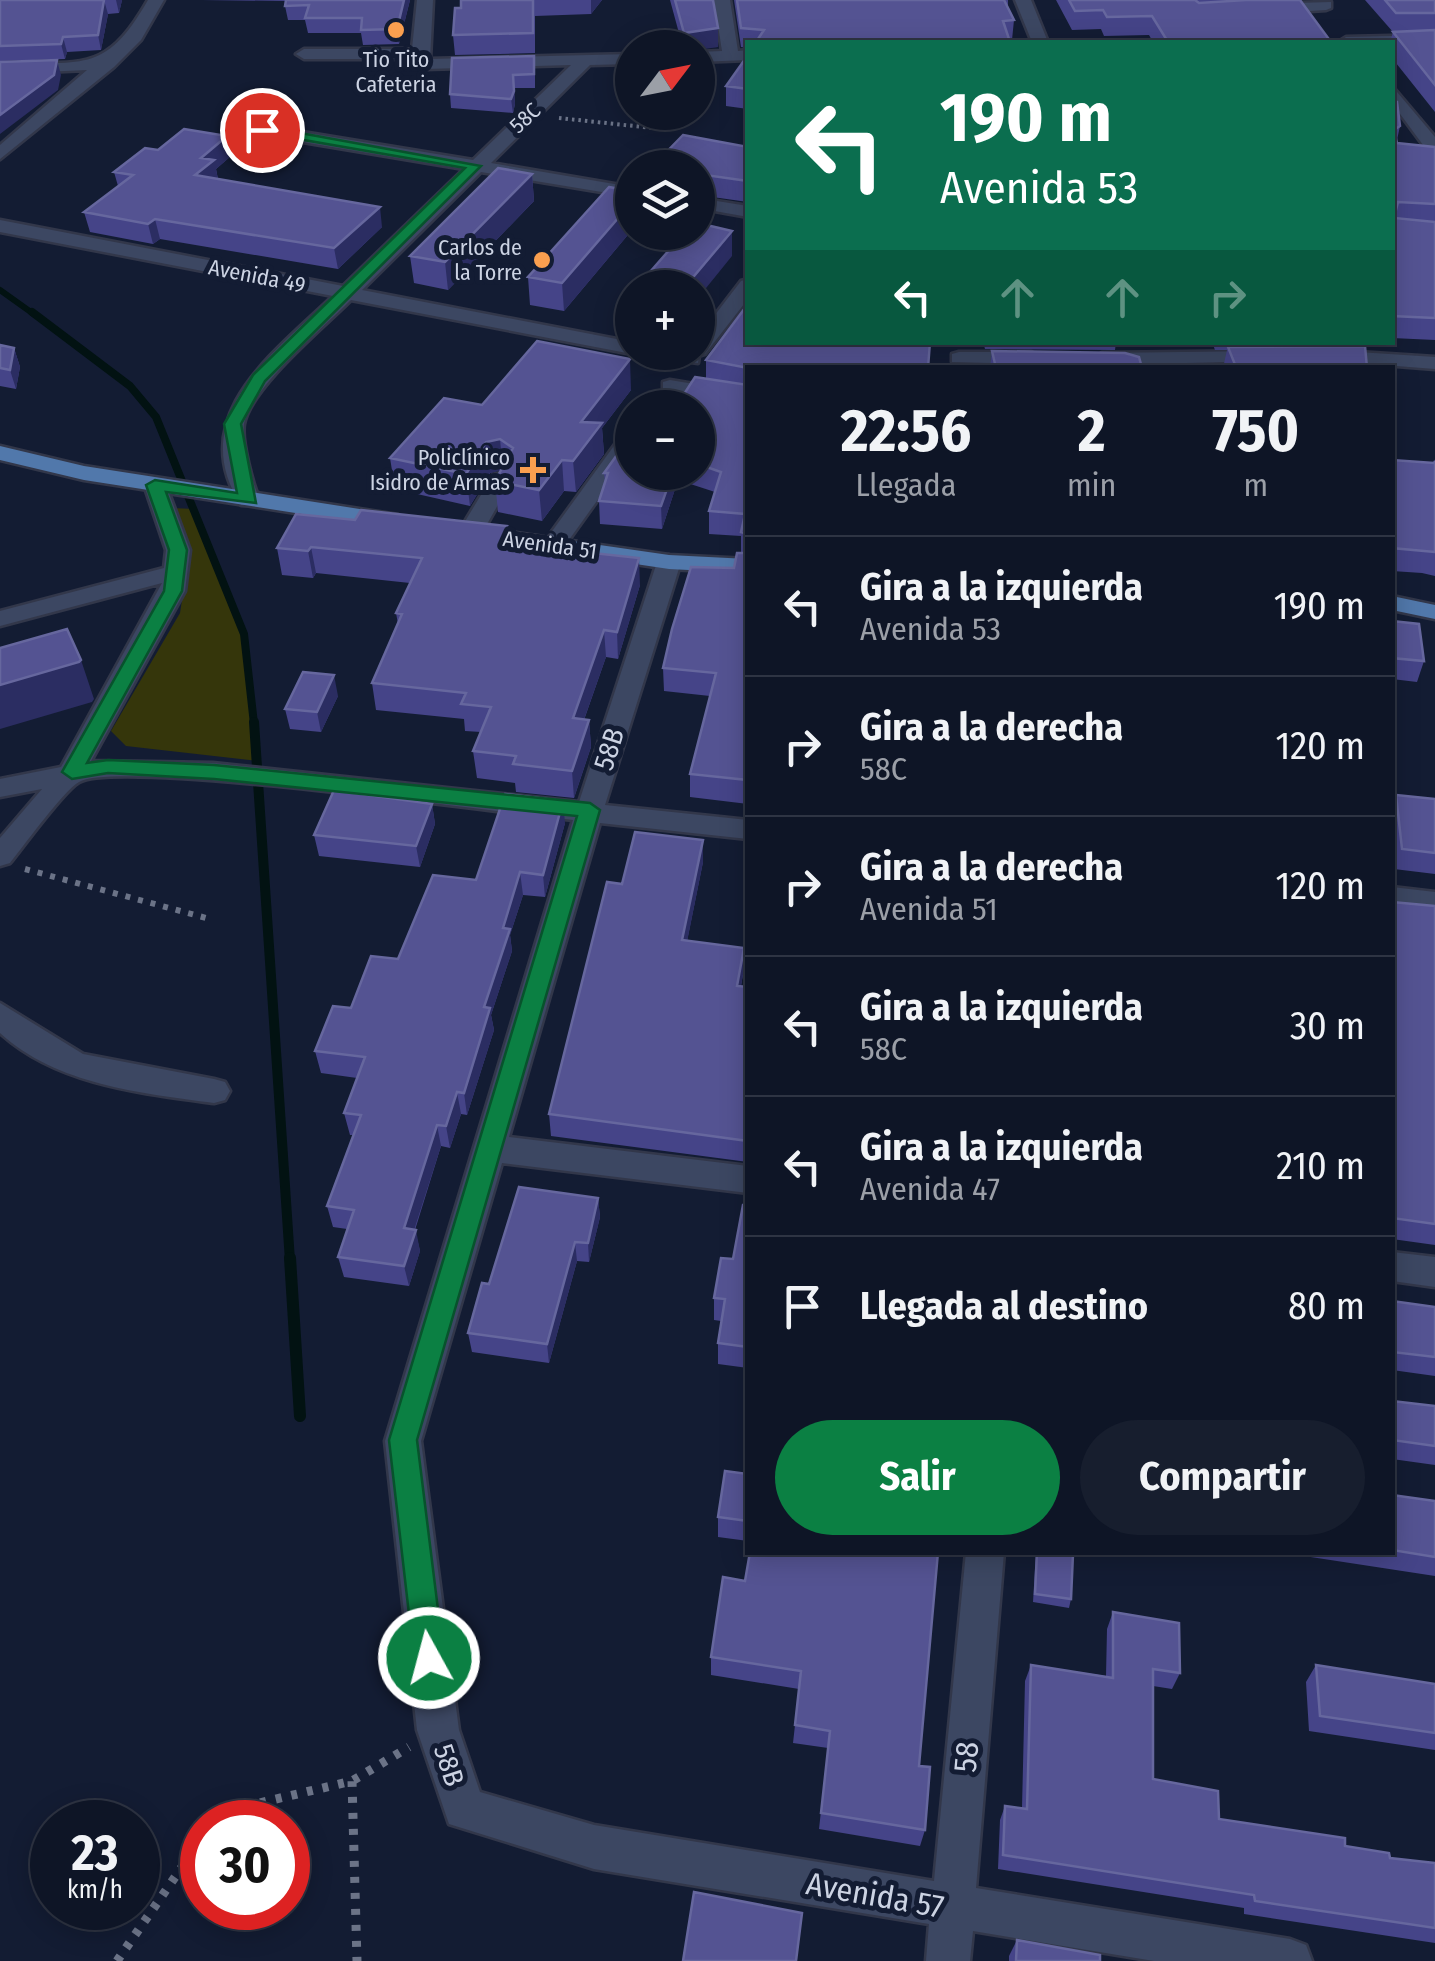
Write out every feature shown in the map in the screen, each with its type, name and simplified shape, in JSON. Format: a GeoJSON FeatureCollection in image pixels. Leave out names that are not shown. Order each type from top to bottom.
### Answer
{"type":"FeatureCollection","features":[{"type":"Feature","properties":{"kind":"main road"},"geometry":{"type":"LineString","coordinates":[[0,453],[155,485],[415,525]]}},
{"type":"Feature","properties":{"kind":"main road","name":"Avenida 51"},"geometry":{"type":"LineString","coordinates":[[461,532],[669,562],[745,566]]}},
{"type":"Feature","properties":{"kind":"main road"},"geometry":{"type":"LineString","coordinates":[[1395,605],[1435,612]]}},
{"type":"Feature","properties":{"kind":"street"},"geometry":{"type":"LineString","coordinates":[[0,154],[135,38],[156,0]]}},
{"type":"Feature","properties":{"kind":"street"},"geometry":{"type":"LineString","coordinates":[[422,59],[424,0]]}},
{"type":"Feature","properties":{"kind":"street"},"geometry":{"type":"LineString","coordinates":[[722,0],[739,56]]}},
{"type":"Feature","properties":{"kind":"street"},"geometry":{"type":"LineString","coordinates":[[1023,0],[1038,36]]}},
{"type":"Feature","properties":{"kind":"street"},"geometry":{"type":"LineString","coordinates":[[1251,10],[1435,40]]}},
{"type":"Feature","properties":{"kind":"street"},"geometry":{"type":"LineString","coordinates":[[304,54],[615,60]]}},
{"type":"Feature","properties":{"kind":"street","name":"58C"},"geometry":{"type":"LineString","coordinates":[[250,500],[242,486],[232,424],[259,379],[585,61]]}},
{"type":"Feature","properties":{"kind":"street"},"geometry":{"type":"LineString","coordinates":[[0,69],[108,64]]}},
{"type":"Feature","properties":{"kind":"street"},"geometry":{"type":"LineString","coordinates":[[1395,97],[1430,154]]}},
{"type":"Feature","properties":{"kind":"street"},"geometry":{"type":"LineString","coordinates":[[274,98],[262,130],[615,189]]}},
{"type":"Feature","properties":{"kind":"street"},"geometry":{"type":"LineString","coordinates":[[715,206],[745,211]]}},
{"type":"Feature","properties":{"kind":"street","name":"Avenida 49"},"geometry":{"type":"LineString","coordinates":[[0,226],[615,345]]}},
{"type":"Feature","properties":{"kind":"street"},"geometry":{"type":"LineString","coordinates":[[715,328],[745,290]]}},
{"type":"Feature","properties":{"kind":"street"},"geometry":{"type":"LineString","coordinates":[[958,356],[1292,356],[1435,363]]}},
{"type":"Feature","properties":{"kind":"street"},"geometry":{"type":"LineString","coordinates":[[667,390],[682,370]]}},
{"type":"Feature","properties":{"kind":"street"},"geometry":{"type":"LineString","coordinates":[[670,386],[745,398]]}},
{"type":"Feature","properties":{"kind":"street"},"geometry":{"type":"LineString","coordinates":[[553,546],[615,460]]}},
{"type":"Feature","properties":{"kind":"street"},"geometry":{"type":"LineString","coordinates":[[461,532],[500,480]]}},
{"type":"Feature","properties":{"kind":"street"},"geometry":{"type":"LineString","coordinates":[[10,862],[72,772],[163,612],[177,572],[178,550],[155,485]]}},
{"type":"Feature","properties":{"kind":"street","name":"58B"},"geometry":{"type":"LineString","coordinates":[[464,1810],[438,1730],[403,1440],[590,810],[669,562]]}},
{"type":"Feature","properties":{"kind":"street"},"geometry":{"type":"LineString","coordinates":[[0,619],[177,572]]}},
{"type":"Feature","properties":{"kind":"street"},"geometry":{"type":"LineString","coordinates":[[0,788],[108,766],[282,778],[745,830]]}},
{"type":"Feature","properties":{"kind":"street"},"geometry":{"type":"LineString","coordinates":[[1395,897],[1435,902]]}},
{"type":"Feature","properties":{"kind":"street"},"geometry":{"type":"LineString","coordinates":[[0,1016],[41,1049],[79,1067],[214,1090]]}},
{"type":"Feature","properties":{"kind":"street"},"geometry":{"type":"LineString","coordinates":[[488,1148],[745,1180]]}},
{"type":"Feature","properties":{"kind":"street"},"geometry":{"type":"LineString","coordinates":[[1395,1266],[1435,1272]]}},
{"type":"Feature","properties":{"kind":"street","name":"58"},"geometry":{"type":"LineString","coordinates":[[948,1961],[985,1555]]}},
{"type":"Feature","properties":{"kind":"street","name":"Avenida 57"},"geometry":{"type":"LineString","coordinates":[[464,1810],[594,1846],[952,1909],[1290,1961]]}},
{"type":"Feature","properties":{"kind":"path"},"geometry":{"type":"LineString","coordinates":[[528,115],[615,124]]}},
{"type":"Feature","properties":{"kind":"path"},"geometry":{"type":"LineString","coordinates":[[10,862],[210,919]]}},
{"type":"Feature","properties":{"kind":"path"},"geometry":{"type":"LineString","coordinates":[[272,1800],[352,1781],[438,1730]]}},
{"type":"Feature","properties":{"kind":"path"},"geometry":{"type":"LineString","coordinates":[[352,1781],[357,1961]]}},
{"type":"Feature","properties":{"kind":"path"},"geometry":{"type":"LineString","coordinates":[[117,1961],[144,1926],[180,1862]]}},
{"type":"Feature","properties":{"kind":"shaded area"},"geometry":{"type":"Polygon","coordinates":[[[170,508],[196,509],[244,634],[258,761],[126,746],[111,731],[180,613],[189,555],[170,508]]]}},
{"type":"Feature","properties":{"kind":"building"},"geometry":{"type":"Polygon","coordinates":[[[0,0],[104,0],[98,35],[63,37],[61,44],[0,46],[0,0]]]}},
{"type":"Feature","properties":{"kind":"building"},"geometry":{"type":"Polygon","coordinates":[[[286,0],[404,0],[397,29],[361,30],[362,18],[305,18],[309,5],[285,6],[286,0]]]}},
{"type":"Feature","properties":{"kind":"building"},"geometry":{"type":"Polygon","coordinates":[[[461,0],[533,0],[533,33],[453,35],[455,8],[461,8],[461,0]]]}},
{"type":"Feature","properties":{"kind":"building"},"geometry":{"type":"Polygon","coordinates":[[[675,0],[713,0],[718,28],[683,30],[675,0]]]}},
{"type":"Feature","properties":{"kind":"building"},"geometry":{"type":"Polygon","coordinates":[[[737,0],[1004,0],[1014,20],[1003,21],[1009,40],[757,40],[764,30],[741,28],[737,0]]]}},
{"type":"Feature","properties":{"kind":"building"},"geometry":{"type":"Polygon","coordinates":[[[1069,0],[1300,0],[1330,40],[1167,40],[1152,16],[1107,17],[1103,10],[1075,11],[1069,0]]]}},
{"type":"Feature","properties":{"kind":"building"},"geometry":{"type":"Polygon","coordinates":[[[1385,0],[1435,0],[1435,13],[1396,13],[1385,0]]]}},
{"type":"Feature","properties":{"kind":"building"},"geometry":{"type":"Polygon","coordinates":[[[1435,30],[1435,85],[1393,32],[1435,30]]]}},
{"type":"Feature","properties":{"kind":"building"},"geometry":{"type":"Polygon","coordinates":[[[534,56],[534,74],[513,75],[511,99],[450,94],[452,58],[534,56]]]}},
{"type":"Feature","properties":{"kind":"building"},"geometry":{"type":"Polygon","coordinates":[[[745,59],[745,89],[726,86],[745,59]]]}},
{"type":"Feature","properties":{"kind":"building"},"geometry":{"type":"Polygon","coordinates":[[[57,60],[54,75],[0,115],[0,62],[57,60]]]}},
{"type":"Feature","properties":{"kind":"building"},"geometry":{"type":"Polygon","coordinates":[[[1395,102],[1397,102],[1400,126],[1395,129],[1395,102]]]}},
{"type":"Feature","properties":{"kind":"building"},"geometry":{"type":"Polygon","coordinates":[[[184,129],[227,136],[201,158],[214,160],[195,175],[380,207],[334,248],[155,219],[148,224],[84,212],[133,175],[114,172],[145,148],[158,150],[184,129]]]}},
{"type":"Feature","properties":{"kind":"building"},"geometry":{"type":"Polygon","coordinates":[[[1395,134],[1397,143],[1435,147],[1435,204],[1398,202],[1395,214],[1395,134]]]}},
{"type":"Feature","properties":{"kind":"building"},"geometry":{"type":"Polygon","coordinates":[[[683,135],[745,146],[745,181],[715,176],[715,150],[668,150],[683,135]]]}},
{"type":"Feature","properties":{"kind":"building"},"geometry":{"type":"Polygon","coordinates":[[[498,168],[532,174],[445,262],[410,256],[498,168]]]}},
{"type":"Feature","properties":{"kind":"building"},"geometry":{"type":"Polygon","coordinates":[[[609,187],[615,188],[615,222],[562,283],[528,277],[609,187]]]}},
{"type":"Feature","properties":{"kind":"building"},"geometry":{"type":"Polygon","coordinates":[[[1395,218],[1435,222],[1435,318],[1395,316],[1395,218]]]}},
{"type":"Feature","properties":{"kind":"building"},"geometry":{"type":"Polygon","coordinates":[[[715,227],[732,231],[699,270],[652,270],[669,250],[715,250],[715,227]]]}},
{"type":"Feature","properties":{"kind":"building"},"geometry":{"type":"Polygon","coordinates":[[[745,308],[745,345],[930,345],[928,365],[745,367],[715,362],[715,348],[745,308]]]}},
{"type":"Feature","properties":{"kind":"building"},"geometry":{"type":"Polygon","coordinates":[[[537,341],[615,356],[615,370],[621,370],[581,422],[602,423],[573,461],[562,460],[539,490],[495,481],[513,448],[500,439],[486,442],[466,474],[390,458],[444,398],[482,405],[537,341]]]}},
{"type":"Feature","properties":{"kind":"building"},"geometry":{"type":"Polygon","coordinates":[[[0,345],[14,348],[10,370],[0,368],[0,345]]]}},
{"type":"Feature","properties":{"kind":"building"},"geometry":{"type":"Polygon","coordinates":[[[1365,346],[1367,365],[1235,365],[1228,347],[1365,346]]]}},
{"type":"Feature","properties":{"kind":"building"},"geometry":{"type":"Polygon","coordinates":[[[992,351],[1125,353],[1139,357],[1141,365],[995,365],[992,351]]]}},
{"type":"Feature","properties":{"kind":"building"},"geometry":{"type":"Polygon","coordinates":[[[695,377],[745,385],[745,514],[709,511],[721,472],[715,470],[715,390],[687,390],[695,377]]]}},
{"type":"Feature","properties":{"kind":"building"},"geometry":{"type":"Polygon","coordinates":[[[615,458],[615,490],[667,490],[661,506],[599,501],[608,473],[604,473],[615,458]]]}},
{"type":"Feature","properties":{"kind":"building"},"geometry":{"type":"Polygon","coordinates":[[[1395,460],[1435,461],[1435,552],[1395,548],[1395,460]]]}},
{"type":"Feature","properties":{"kind":"building"},"geometry":{"type":"Polygon","coordinates":[[[361,510],[507,526],[500,543],[639,558],[617,632],[604,630],[573,718],[589,720],[572,771],[513,764],[516,756],[473,751],[491,707],[461,704],[466,693],[372,683],[402,614],[396,613],[422,558],[311,547],[308,551],[277,548],[296,514],[355,520],[361,510]]]}},
{"type":"Feature","properties":{"kind":"building"},"geometry":{"type":"Polygon","coordinates":[[[737,553],[745,553],[745,780],[690,774],[716,673],[663,668],[691,567],[734,568],[737,553]]]}},
{"type":"Feature","properties":{"kind":"building"},"geometry":{"type":"Polygon","coordinates":[[[1395,621],[1419,624],[1424,661],[1395,658],[1395,621]]]}},
{"type":"Feature","properties":{"kind":"building"},"geometry":{"type":"Polygon","coordinates":[[[67,629],[79,662],[0,685],[0,648],[67,629]]]}},
{"type":"Feature","properties":{"kind":"building"},"geometry":{"type":"Polygon","coordinates":[[[303,672],[334,675],[317,712],[285,709],[303,672]]]}},
{"type":"Feature","properties":{"kind":"building"},"geometry":{"type":"Polygon","coordinates":[[[334,790],[432,804],[416,846],[314,835],[334,790]]]}},
{"type":"Feature","properties":{"kind":"building"},"geometry":{"type":"Polygon","coordinates":[[[505,794],[563,801],[543,875],[520,872],[503,928],[510,929],[484,1007],[490,1008],[464,1093],[457,1092],[446,1126],[437,1125],[404,1228],[416,1230],[404,1266],[338,1257],[354,1210],[327,1206],[361,1115],[344,1113],[365,1057],[315,1051],[333,1006],[351,1008],[371,956],[398,959],[433,875],[476,880],[505,794]]]}},
{"type":"Feature","properties":{"kind":"building"},"geometry":{"type":"Polygon","coordinates":[[[1396,795],[1435,799],[1435,853],[1402,849],[1396,795]]]}},
{"type":"Feature","properties":{"kind":"building"},"geometry":{"type":"Polygon","coordinates":[[[635,832],[703,840],[682,940],[744,948],[737,986],[745,987],[745,1141],[549,1114],[607,882],[622,884],[635,832]]]}},
{"type":"Feature","properties":{"kind":"building"},"geometry":{"type":"Polygon","coordinates":[[[1395,902],[1435,906],[1435,1224],[1395,1218],[1395,902]]]}},
{"type":"Feature","properties":{"kind":"building"},"geometry":{"type":"Polygon","coordinates":[[[519,1187],[598,1198],[588,1243],[575,1242],[547,1344],[468,1333],[482,1283],[489,1284],[519,1187]]]}},
{"type":"Feature","properties":{"kind":"building"},"geometry":{"type":"Polygon","coordinates":[[[745,1205],[745,1347],[718,1343],[725,1299],[714,1298],[721,1258],[733,1259],[745,1205]]]}},
{"type":"Feature","properties":{"kind":"building"},"geometry":{"type":"Polygon","coordinates":[[[1395,1301],[1435,1307],[1435,1357],[1395,1352],[1395,1301]]]}},
{"type":"Feature","properties":{"kind":"building"},"geometry":{"type":"Polygon","coordinates":[[[1395,1401],[1435,1406],[1435,1446],[1395,1440],[1395,1401]]]}},
{"type":"Feature","properties":{"kind":"building"},"geometry":{"type":"Polygon","coordinates":[[[725,1471],[745,1474],[745,1521],[718,1517],[725,1471]]]}},
{"type":"Feature","properties":{"kind":"building"},"geometry":{"type":"Polygon","coordinates":[[[1395,1495],[1435,1501],[1435,1557],[1395,1550],[1395,1495]]]}},
{"type":"Feature","properties":{"kind":"building"},"geometry":{"type":"Polygon","coordinates":[[[749,1555],[938,1555],[919,1766],[930,1767],[925,1830],[821,1813],[830,1731],[795,1725],[801,1671],[711,1657],[723,1577],[745,1581],[749,1555]]]}},
{"type":"Feature","properties":{"kind":"building"},"geometry":{"type":"Polygon","coordinates":[[[1037,1555],[1073,1555],[1071,1599],[1035,1594],[1037,1555]]]}},
{"type":"Feature","properties":{"kind":"building"},"geometry":{"type":"Polygon","coordinates":[[[1113,1612],[1179,1623],[1180,1673],[1153,1669],[1153,1779],[1218,1791],[1219,1819],[1345,1838],[1345,1846],[1389,1853],[1390,1858],[1435,1863],[1435,1928],[1255,1901],[1254,1895],[1003,1855],[1005,1806],[1027,1809],[1031,1665],[1113,1678],[1113,1612]]]}},
{"type":"Feature","properties":{"kind":"building"},"geometry":{"type":"Polygon","coordinates":[[[1316,1665],[1435,1684],[1435,1733],[1320,1716],[1316,1665]]]}},
{"type":"Feature","properties":{"kind":"building"},"geometry":{"type":"Polygon","coordinates":[[[694,1892],[802,1913],[796,1961],[683,1961],[694,1892]]]}},
{"type":"Feature","properties":{"kind":"building"},"geometry":{"type":"Polygon","coordinates":[[[1017,1940],[1100,1955],[1100,1961],[1016,1961],[1017,1940]]]}},
{"type":"Feature","properties":{"kind":"waterway"},"geometry":{"type":"LineString","coordinates":[[0,290],[35,315]]}},
{"type":"Feature","properties":{"kind":"waterway"},"geometry":{"type":"LineString","coordinates":[[32,312],[130,386],[156,417],[244,634],[254,724]]}},
{"type":"Feature","properties":{"kind":"waterway"},"geometry":{"type":"LineString","coordinates":[[254,722],[290,1261]]}},
{"type":"Feature","properties":{"kind":"waterway"},"geometry":{"type":"LineString","coordinates":[[290,1258],[300,1416]]}},
{"type":"Feature","properties":{"kind":"place","name":"Tio Tito Cafeteria"},"geometry":{"type":"Point","coordinates":[396,30]}},
{"type":"Feature","properties":{"kind":"place","name":"Carlos de la Torre"},"geometry":{"type":"Point","coordinates":[542,260]}},
{"type":"Feature","properties":{"kind":"place","name":"Policlínico Isidro de Armas"},"geometry":{"type":"Point","coordinates":[533,470]}},
{"type":"Feature","properties":{"kind":"route"},"geometry":{"type":"LineString","coordinates":[[262,130],[475,166],[259,379],[232,424],[242,486],[250,500],[155,485],[178,550],[173,591],[72,772],[108,766],[214,772],[590,810],[403,1440],[429,1658]]}}]}
